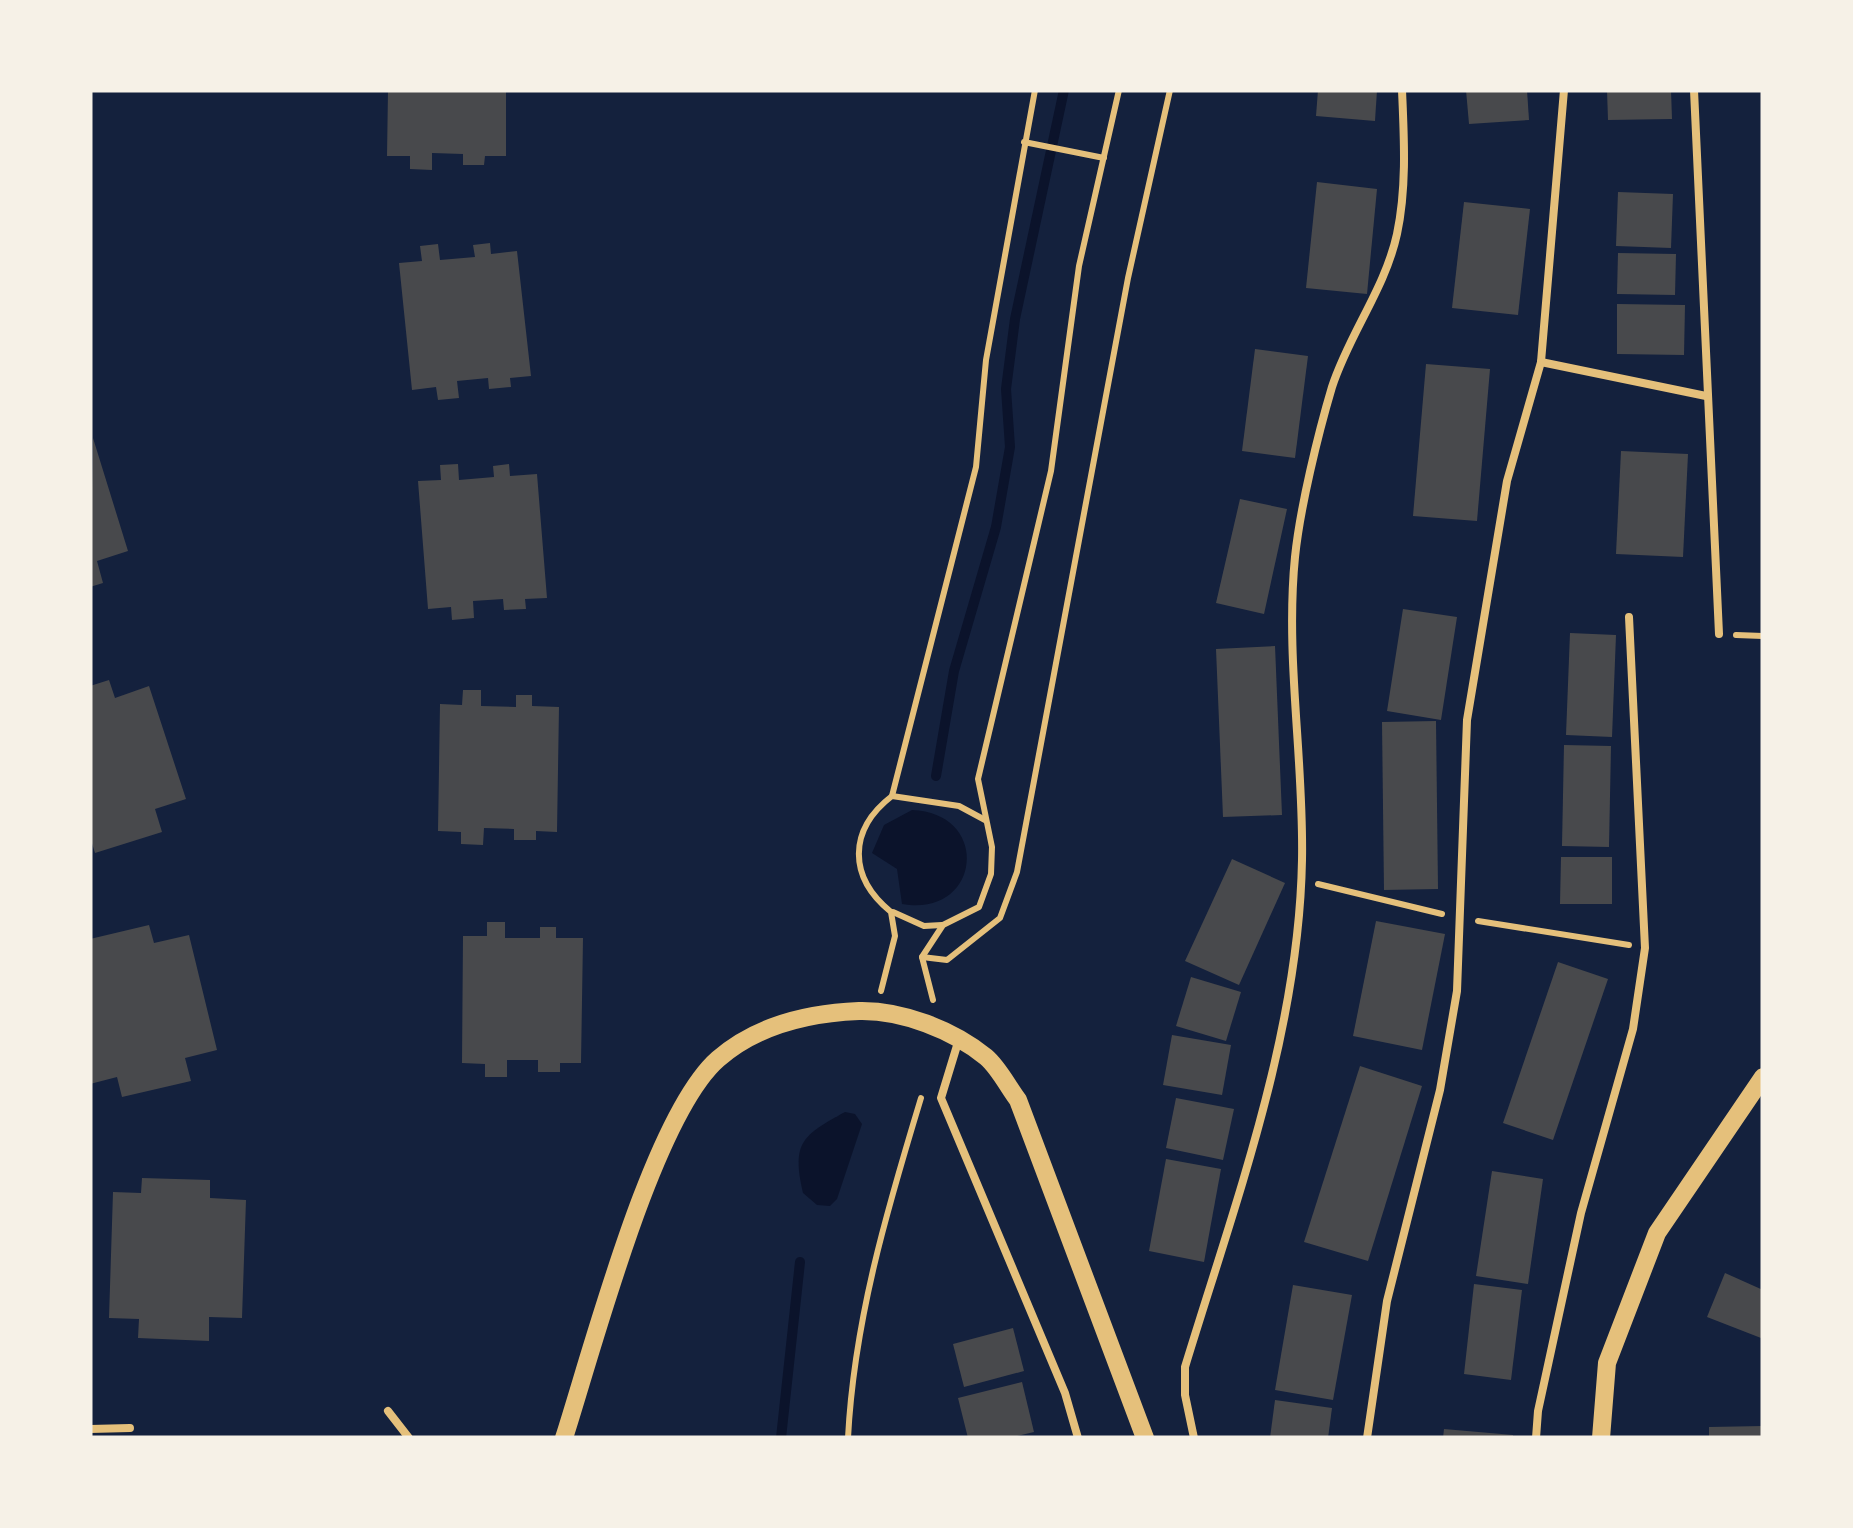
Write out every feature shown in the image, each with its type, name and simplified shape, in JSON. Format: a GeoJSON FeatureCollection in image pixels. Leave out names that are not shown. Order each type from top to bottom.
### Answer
{"type":"FeatureCollection","features":[{"type":"Feature","properties":{"kind":"street"},"geometry":{"type":"LineString","coordinates":[[564,1438],[631,1233],[683,1100],[717,1060],[748,1038],[815,1012],[876,1011],[950,1035],[989,1060],[1018,1100],[1146,1438]]}},
{"type":"Feature","properties":{"kind":"street"},"geometry":{"type":"LineString","coordinates":[[1601,1438],[1607,1362],[1657,1233],[1763,1077]]}},
{"type":"Feature","properties":{"kind":"lane"},"geometry":{"type":"LineString","coordinates":[[1194,1438],[1184,1396],[1185,1368],[1262,1116],[1295,945],[1301,880],[1292,646],[1295,555],[1333,384],[1377,296],[1397,233],[1405,148],[1402,90]]}},
{"type":"Feature","properties":{"kind":"lane"},"geometry":{"type":"LineString","coordinates":[[1366,1438],[1387,1301],[1440,1090],[1457,991],[1466,720],[1506,481],[1541,362],[1564,90]]}},
{"type":"Feature","properties":{"kind":"lane"},"geometry":{"type":"LineString","coordinates":[[1694,90],[1719,634]]}},
{"type":"Feature","properties":{"kind":"lane"},"geometry":{"type":"LineString","coordinates":[[1541,362],[1706,396]]}},
{"type":"Feature","properties":{"kind":"lane"},"geometry":{"type":"LineString","coordinates":[[1536,1438],[1538,1410],[1581,1213],[1633,1029],[1645,948],[1629,616]]}},
{"type":"Feature","properties":{"kind":"lane"},"geometry":{"type":"LineString","coordinates":[[950,1035],[941,1098],[1065,1394],[1078,1438]]}},
{"type":"Feature","properties":{"kind":"lane"},"geometry":{"type":"LineString","coordinates":[[388,1411],[409,1438]]}},
{"type":"Feature","properties":{"kind":"lane"},"geometry":{"type":"LineString","coordinates":[[90,1428],[130,1428]]}},
{"type":"Feature","properties":{"kind":"path"},"geometry":{"type":"LineString","coordinates":[[944,925],[910,922],[870,895],[857,850],[870,814],[892,796],[976,467],[986,360],[1035,90]]}},
{"type":"Feature","properties":{"kind":"path"},"geometry":{"type":"LineString","coordinates":[[922,957],[944,925],[979,907],[992,874],[992,847],[978,779],[1051,471],[1065,350],[1120,90]]}},
{"type":"Feature","properties":{"kind":"path"},"geometry":{"type":"LineString","coordinates":[[922,957],[947,960],[1000,918],[1017,872],[1128,278],[1170,90]]}},
{"type":"Feature","properties":{"kind":"path"},"geometry":{"type":"LineString","coordinates":[[1024,142],[1104,158]]}},
{"type":"Feature","properties":{"kind":"path"},"geometry":{"type":"LineString","coordinates":[[892,796],[959,806],[985,820]]}},
{"type":"Feature","properties":{"kind":"path"},"geometry":{"type":"LineString","coordinates":[[1301,880],[1460,918],[1645,948]]}},
{"type":"Feature","properties":{"kind":"path"},"geometry":{"type":"LineString","coordinates":[[876,1011],[895,936],[892,912]]}},
{"type":"Feature","properties":{"kind":"path"},"geometry":{"type":"LineString","coordinates":[[922,957],[950,1035]]}},
{"type":"Feature","properties":{"kind":"path"},"geometry":{"type":"LineString","coordinates":[[848,1438],[852,1367],[872,1270],[926,1083]]}},
{"type":"Feature","properties":{"kind":"water"},"geometry":{"type":"Polygon","coordinates":[[[912,810],[938,815],[955,828],[965,845],[967,863],[961,881],[948,896],[928,904],[902,904],[897,869],[872,853],[884,825],[912,810]]]}},
{"type":"Feature","properties":{"kind":"water"},"geometry":{"type":"Polygon","coordinates":[[[845,1112],[855,1114],[862,1124],[837,1199],[830,1206],[817,1205],[803,1193],[800,1151],[810,1134],[845,1112]]]}},
{"type":"Feature","properties":{"kind":"building"},"geometry":{"type":"Polygon","coordinates":[[[388,90],[506,90],[506,156],[485,156],[484,165],[463,165],[463,154],[432,153],[432,170],[410,169],[410,156],[387,156],[388,90]]]}},
{"type":"Feature","properties":{"kind":"building"},"geometry":{"type":"Polygon","coordinates":[[[1318,90],[1377,90],[1375,121],[1316,116],[1318,90]]]}},
{"type":"Feature","properties":{"kind":"building"},"geometry":{"type":"Polygon","coordinates":[[[1466,90],[1527,90],[1529,120],[1469,124],[1466,90]]]}},
{"type":"Feature","properties":{"kind":"building"},"geometry":{"type":"Polygon","coordinates":[[[1607,90],[1671,90],[1672,119],[1608,120],[1607,90]]]}},
{"type":"Feature","properties":{"kind":"building"},"geometry":{"type":"Polygon","coordinates":[[[1317,182],[1377,189],[1367,294],[1306,288],[1317,182]]]}},
{"type":"Feature","properties":{"kind":"building"},"geometry":{"type":"Polygon","coordinates":[[[1618,192],[1673,194],[1671,248],[1616,246],[1618,192]]]}},
{"type":"Feature","properties":{"kind":"building"},"geometry":{"type":"Polygon","coordinates":[[[1464,202],[1530,209],[1518,315],[1452,308],[1464,202]]]}},
{"type":"Feature","properties":{"kind":"building"},"geometry":{"type":"Polygon","coordinates":[[[490,243],[491,254],[517,251],[531,376],[510,378],[511,387],[489,389],[488,378],[457,381],[459,398],[438,400],[436,387],[412,390],[399,263],[422,261],[420,246],[438,244],[440,260],[475,257],[473,245],[490,243]]]}},
{"type":"Feature","properties":{"kind":"building"},"geometry":{"type":"Polygon","coordinates":[[[1618,253],[1676,254],[1675,295],[1617,294],[1618,253]]]}},
{"type":"Feature","properties":{"kind":"building"},"geometry":{"type":"Polygon","coordinates":[[[1617,304],[1685,305],[1684,355],[1617,354],[1617,304]]]}},
{"type":"Feature","properties":{"kind":"building"},"geometry":{"type":"Polygon","coordinates":[[[1255,349],[1308,356],[1295,458],[1242,451],[1255,349]]]}},
{"type":"Feature","properties":{"kind":"building"},"geometry":{"type":"Polygon","coordinates":[[[1426,364],[1490,369],[1477,521],[1413,516],[1426,364]]]}},
{"type":"Feature","properties":{"kind":"building"},"geometry":{"type":"Polygon","coordinates":[[[93,438],[128,551],[97,561],[103,583],[90,587],[93,438]]]}},
{"type":"Feature","properties":{"kind":"building"},"geometry":{"type":"Polygon","coordinates":[[[1621,451],[1688,454],[1683,557],[1616,554],[1621,451]]]}},
{"type":"Feature","properties":{"kind":"building"},"geometry":{"type":"Polygon","coordinates":[[[458,464],[459,480],[494,477],[493,466],[509,464],[510,476],[537,474],[547,598],[525,599],[526,609],[504,610],[503,599],[473,601],[474,618],[452,620],[451,607],[428,609],[418,481],[441,480],[440,465],[458,464]]]}},
{"type":"Feature","properties":{"kind":"building"},"geometry":{"type":"Polygon","coordinates":[[[1240,499],[1287,509],[1264,614],[1216,603],[1240,499]]]}},
{"type":"Feature","properties":{"kind":"building"},"geometry":{"type":"Polygon","coordinates":[[[1403,609],[1457,617],[1441,720],[1387,711],[1403,609]]]}},
{"type":"Feature","properties":{"kind":"building"},"geometry":{"type":"Polygon","coordinates":[[[1570,633],[1616,635],[1612,737],[1566,735],[1570,633]]]}},
{"type":"Feature","properties":{"kind":"building"},"geometry":{"type":"Polygon","coordinates":[[[1275,646],[1282,815],[1223,817],[1216,649],[1275,646]]]}},
{"type":"Feature","properties":{"kind":"building"},"geometry":{"type":"Polygon","coordinates":[[[109,680],[115,698],[149,686],[186,799],[155,809],[162,832],[95,853],[90,837],[90,686],[109,680]]]}},
{"type":"Feature","properties":{"kind":"building"},"geometry":{"type":"Polygon","coordinates":[[[463,690],[481,690],[481,706],[516,707],[516,695],[532,695],[532,706],[559,707],[557,832],[536,831],[536,840],[514,840],[514,829],[484,828],[483,845],[461,844],[461,832],[438,831],[440,704],[462,705],[463,690]]]}},
{"type":"Feature","properties":{"kind":"building"},"geometry":{"type":"Polygon","coordinates":[[[1436,721],[1438,889],[1384,890],[1382,722],[1436,721]]]}},
{"type":"Feature","properties":{"kind":"building"},"geometry":{"type":"Polygon","coordinates":[[[1564,745],[1611,746],[1609,847],[1562,846],[1564,745]]]}},
{"type":"Feature","properties":{"kind":"building"},"geometry":{"type":"Polygon","coordinates":[[[1561,857],[1612,857],[1612,904],[1560,904],[1561,857]]]}},
{"type":"Feature","properties":{"kind":"building"},"geometry":{"type":"Polygon","coordinates":[[[1232,859],[1285,883],[1239,985],[1185,961],[1232,859]]]}},
{"type":"Feature","properties":{"kind":"building"},"geometry":{"type":"Polygon","coordinates":[[[1376,921],[1445,934],[1422,1050],[1353,1036],[1376,921]]]}},
{"type":"Feature","properties":{"kind":"building"},"geometry":{"type":"Polygon","coordinates":[[[487,922],[505,922],[505,938],[540,938],[540,927],[556,927],[556,938],[583,938],[581,1063],[560,1063],[560,1072],[538,1072],[538,1060],[507,1060],[507,1077],[485,1077],[485,1064],[462,1063],[463,936],[487,936],[487,922]]]}},
{"type":"Feature","properties":{"kind":"building"},"geometry":{"type":"Polygon","coordinates":[[[149,925],[154,943],[189,935],[217,1050],[185,1058],[191,1081],[122,1097],[117,1077],[90,1084],[90,939],[149,925]]]}},
{"type":"Feature","properties":{"kind":"building"},"geometry":{"type":"Polygon","coordinates":[[[1558,962],[1608,979],[1553,1140],[1503,1123],[1558,962]]]}},
{"type":"Feature","properties":{"kind":"building"},"geometry":{"type":"Polygon","coordinates":[[[1191,977],[1241,992],[1226,1041],[1176,1026],[1191,977]]]}},
{"type":"Feature","properties":{"kind":"building"},"geometry":{"type":"Polygon","coordinates":[[[1172,1035],[1231,1045],[1222,1095],[1163,1085],[1172,1035]]]}},
{"type":"Feature","properties":{"kind":"building"},"geometry":{"type":"Polygon","coordinates":[[[1360,1066],[1422,1086],[1368,1261],[1304,1242],[1360,1066]]]}},
{"type":"Feature","properties":{"kind":"building"},"geometry":{"type":"Polygon","coordinates":[[[1176,1098],[1234,1109],[1223,1160],[1166,1148],[1176,1098]]]}},
{"type":"Feature","properties":{"kind":"building"},"geometry":{"type":"Polygon","coordinates":[[[1166,1159],[1221,1169],[1204,1262],[1149,1251],[1166,1159]]]}},
{"type":"Feature","properties":{"kind":"building"},"geometry":{"type":"Polygon","coordinates":[[[1492,1171],[1543,1179],[1528,1284],[1476,1276],[1492,1171]]]}},
{"type":"Feature","properties":{"kind":"building"},"geometry":{"type":"Polygon","coordinates":[[[142,1178],[210,1180],[210,1198],[246,1200],[242,1318],[209,1317],[209,1341],[138,1338],[139,1319],[109,1318],[113,1192],[141,1193],[142,1178]]]}},
{"type":"Feature","properties":{"kind":"building"},"geometry":{"type":"Polygon","coordinates":[[[1725,1273],[1763,1290],[1761,1338],[1707,1317],[1725,1273]]]}},
{"type":"Feature","properties":{"kind":"building"},"geometry":{"type":"Polygon","coordinates":[[[1474,1284],[1522,1290],[1511,1380],[1464,1374],[1474,1284]]]}},
{"type":"Feature","properties":{"kind":"building"},"geometry":{"type":"Polygon","coordinates":[[[1293,1285],[1352,1295],[1333,1400],[1275,1390],[1293,1285]]]}},
{"type":"Feature","properties":{"kind":"building"},"geometry":{"type":"Polygon","coordinates":[[[1013,1328],[1024,1371],[964,1387],[953,1344],[1013,1328]]]}},
{"type":"Feature","properties":{"kind":"building"},"geometry":{"type":"Polygon","coordinates":[[[1022,1382],[1034,1432],[1008,1438],[968,1438],[958,1398],[1022,1382]]]}},
{"type":"Feature","properties":{"kind":"building"},"geometry":{"type":"Polygon","coordinates":[[[1275,1400],[1332,1408],[1328,1438],[1270,1438],[1275,1400]]]}},
{"type":"Feature","properties":{"kind":"building"},"geometry":{"type":"Polygon","coordinates":[[[1763,1426],[1763,1438],[1709,1438],[1709,1427],[1763,1426]]]}},
{"type":"Feature","properties":{"kind":"building"},"geometry":{"type":"Polygon","coordinates":[[[1444,1429],[1513,1435],[1513,1438],[1443,1438],[1444,1429]]]}},
{"type":"Feature","properties":{"kind":"waterway"},"geometry":{"type":"LineString","coordinates":[[936,776],[954,671],[996,527],[1010,447],[1006,389],[1015,319],[1064,90]]}},
{"type":"Feature","properties":{"kind":"waterway"},"geometry":{"type":"LineString","coordinates":[[781,1438],[800,1262]]}}]}
